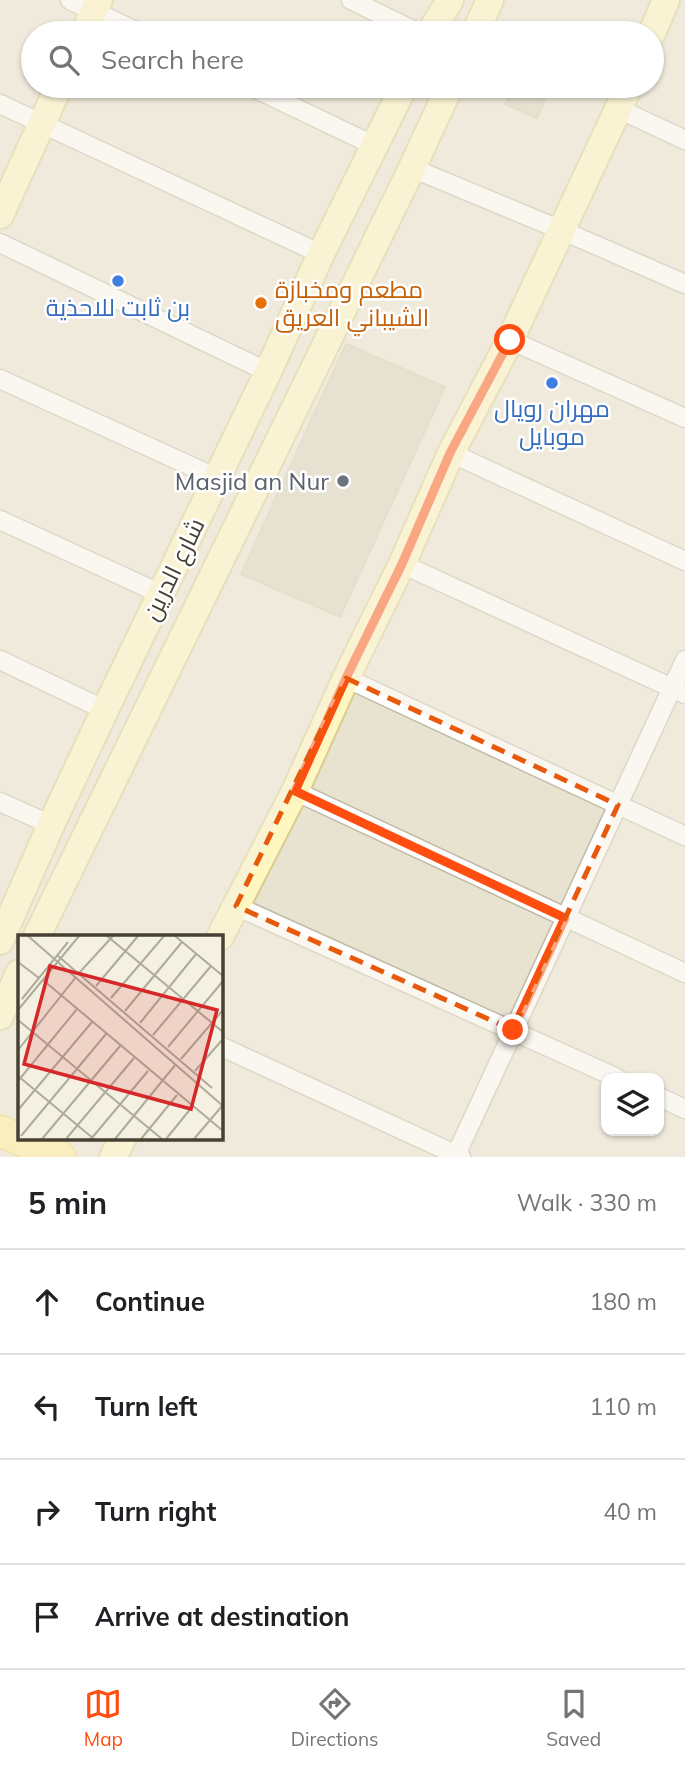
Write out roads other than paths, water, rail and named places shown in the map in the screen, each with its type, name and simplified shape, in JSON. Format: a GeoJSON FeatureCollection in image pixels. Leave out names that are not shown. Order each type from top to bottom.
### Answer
{"type":"FeatureCollection","features":[{"type":"Feature","properties":{"kind":"main road"},"geometry":{"type":"LineString","coordinates":[[437,21],[450,0]]}},
{"type":"Feature","properties":{"kind":"main road"},"geometry":{"type":"LineString","coordinates":[[481,21],[491,0]]}},
{"type":"Feature","properties":{"kind":"main road"},"geometry":{"type":"LineString","coordinates":[[657,21],[666,0]]}},
{"type":"Feature","properties":{"kind":"main road"},"geometry":{"type":"LineString","coordinates":[[0,215],[53,98]]}},
{"type":"Feature","properties":{"kind":"main road","name":"شارع الدرين"},"geometry":{"type":"LineString","coordinates":[[0,941],[105,710],[268,372],[321,254],[398,98]]}},
{"type":"Feature","properties":{"kind":"main road","name":"شارع الدرين"},"geometry":{"type":"LineString","coordinates":[[37,935],[444,98]]}},
{"type":"Feature","properties":{"kind":"main road"},"geometry":{"type":"LineString","coordinates":[[221,935],[295,791],[402,564],[450,453],[510,340],[624,98]]}},
{"type":"Feature","properties":{"kind":"main road"},"geometry":{"type":"LineString","coordinates":[[0,958],[18,965]]}},
{"type":"Feature","properties":{"kind":"main road"},"geometry":{"type":"LineString","coordinates":[[0,1016],[18,975]]}},
{"type":"Feature","properties":{"kind":"main road"},"geometry":{"type":"LineString","coordinates":[[0,1131],[18,1139]]}},
{"type":"Feature","properties":{"kind":"main road"},"geometry":{"type":"LineString","coordinates":[[21,1140],[60,1157]]}},
{"type":"Feature","properties":{"kind":"main road"},"geometry":{"type":"LineString","coordinates":[[113,1157],[121,1140]]}},
{"type":"Feature","properties":{"kind":"street"},"geometry":{"type":"LineString","coordinates":[[70,0],[92,15]]}},
{"type":"Feature","properties":{"kind":"street"},"geometry":{"type":"LineString","coordinates":[[351,0],[394,21]]}},
{"type":"Feature","properties":{"kind":"street"},"geometry":{"type":"LineString","coordinates":[[275,98],[375,146]]}},
{"type":"Feature","properties":{"kind":"street"},"geometry":{"type":"LineString","coordinates":[[625,98],[685,140]]}},
{"type":"Feature","properties":{"kind":"street"},"geometry":{"type":"LineString","coordinates":[[0,104],[321,254]]}},
{"type":"Feature","properties":{"kind":"street"},"geometry":{"type":"LineString","coordinates":[[412,168],[561,229],[685,284]]}},
{"type":"Feature","properties":{"kind":"street"},"geometry":{"type":"LineString","coordinates":[[0,243],[268,372]]}},
{"type":"Feature","properties":{"kind":"street"},"geometry":{"type":"LineString","coordinates":[[510,340],[685,418]]}},
{"type":"Feature","properties":{"kind":"street"},"geometry":{"type":"LineString","coordinates":[[0,379],[217,478]]}},
{"type":"Feature","properties":{"kind":"street"},"geometry":{"type":"LineString","coordinates":[[450,453],[685,561]]}},
{"type":"Feature","properties":{"kind":"street"},"geometry":{"type":"LineString","coordinates":[[0,520],[161,594]]}},
{"type":"Feature","properties":{"kind":"street"},"geometry":{"type":"LineString","coordinates":[[402,564],[678,691]]}},
{"type":"Feature","properties":{"kind":"street"},"geometry":{"type":"LineString","coordinates":[[0,660],[105,710]]}},
{"type":"Feature","properties":{"kind":"street"},"geometry":{"type":"LineString","coordinates":[[222,1047],[457,1156],[618,805],[678,691],[685,660]]}},
{"type":"Feature","properties":{"kind":"street"},"geometry":{"type":"LineString","coordinates":[[346,678],[685,836]]}},
{"type":"Feature","properties":{"kind":"street"},"geometry":{"type":"LineString","coordinates":[[295,791],[685,973]]}},
{"type":"Feature","properties":{"kind":"street"},"geometry":{"type":"LineString","coordinates":[[0,802],[51,825]]}},
{"type":"Feature","properties":{"kind":"street"},"geometry":{"type":"LineString","coordinates":[[236,906],[606,1073]]}},
{"type":"Feature","properties":{"kind":"street"},"geometry":{"type":"LineString","coordinates":[[664,1100],[685,1110]]}},
{"type":"Feature","properties":{"kind":"place","name":"بن ثابت للاحذية"},"geometry":{"type":"Point","coordinates":[118,281]}},
{"type":"Feature","properties":{"kind":"place","name":"مطعم ومخبازة الشيباني العريق"},"geometry":{"type":"Point","coordinates":[261,303]}},
{"type":"Feature","properties":{"kind":"place","name":"مهران رويال موبايل"},"geometry":{"type":"Point","coordinates":[552,383]}},
{"type":"Feature","properties":{"kind":"place","name":"Masjid an Nur"},"geometry":{"type":"Point","coordinates":[343,481]}}]}
